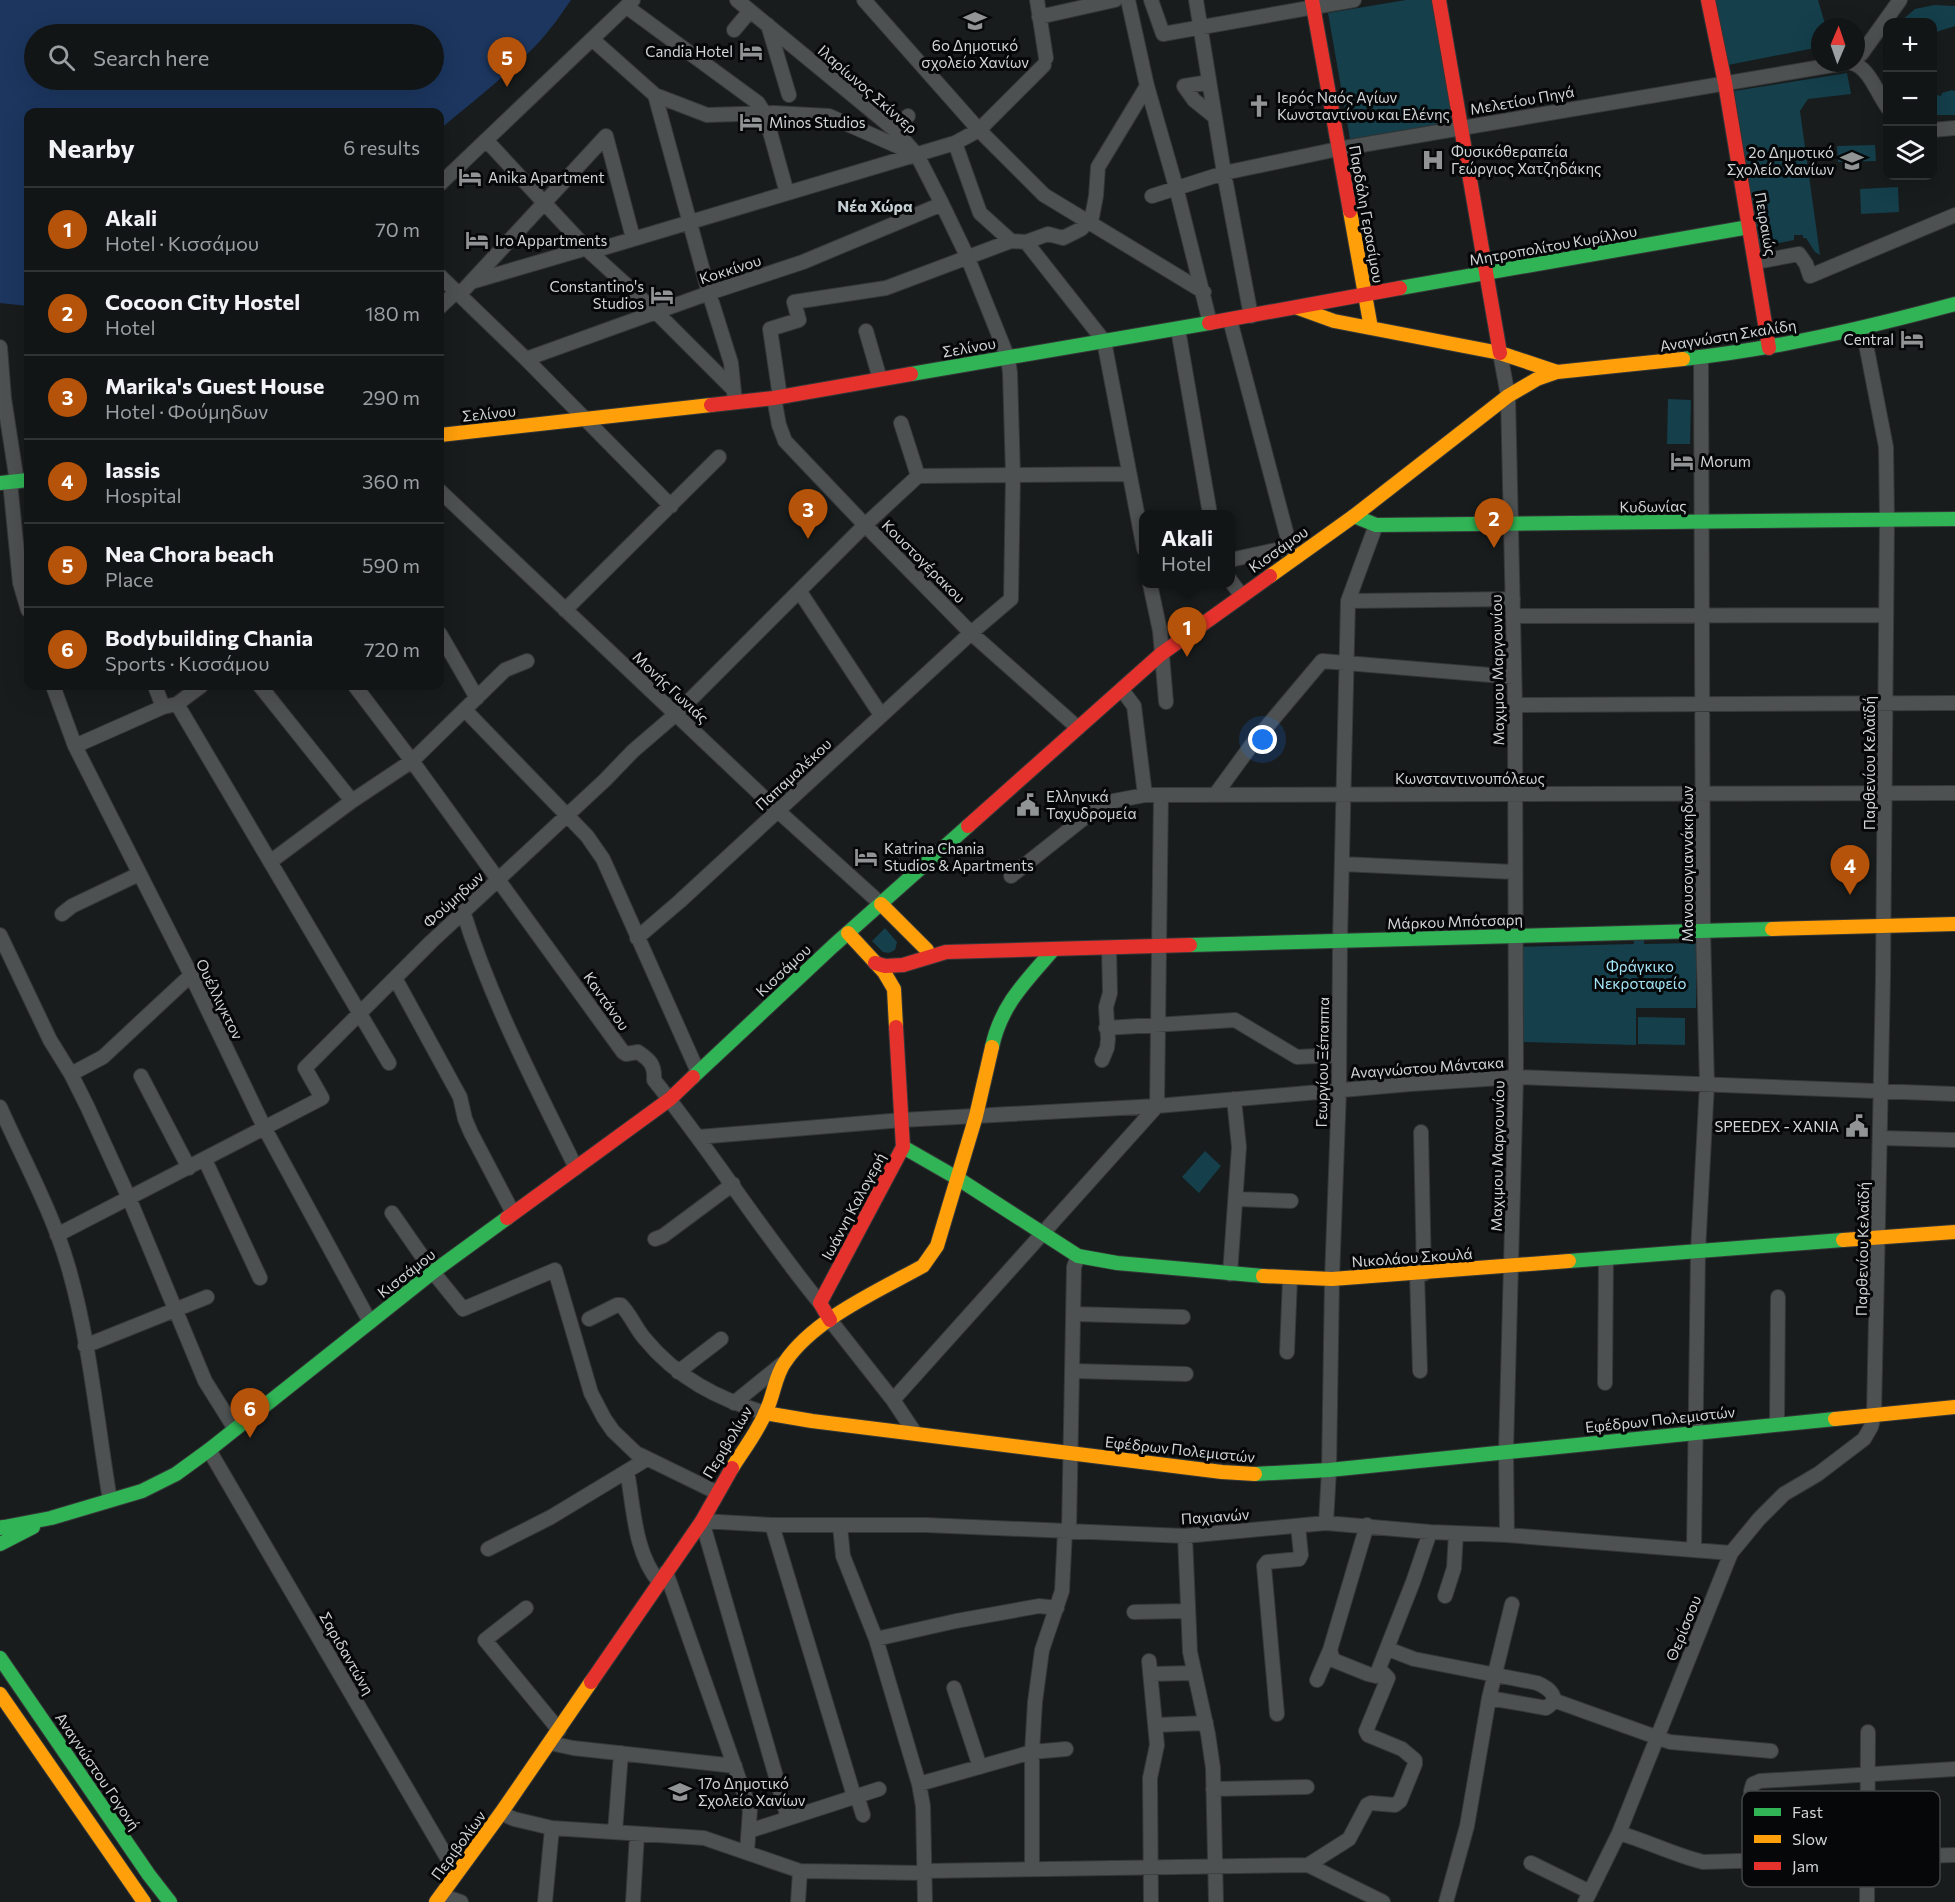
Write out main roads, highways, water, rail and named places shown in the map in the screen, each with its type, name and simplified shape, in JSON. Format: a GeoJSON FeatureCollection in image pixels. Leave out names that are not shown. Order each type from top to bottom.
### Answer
{"type":"FeatureCollection","features":[{"type":"Feature","properties":{"kind":"main road"},"geometry":{"type":"LineString","coordinates":[[1439,0],[1500,353]]}},
{"type":"Feature","properties":{"kind":"main road","name":"Πειραιώς"},"geometry":{"type":"LineString","coordinates":[[1708,0],[1725,83],[1769,348]]}},
{"type":"Feature","properties":{"kind":"main road","name":"Παρδάλη Γερασίμου"},"geometry":{"type":"LineString","coordinates":[[1313,4],[1371,328]]}},
{"type":"Feature","properties":{"kind":"main road","name":"Μητροπολίτου Κυρίλλου"},"geometry":{"type":"LineString","coordinates":[[1298,308],[1749,227]]}},
{"type":"Feature","properties":{"kind":"main road","name":"Αναγνώστη Σκαλίδη"},"geometry":{"type":"LineString","coordinates":[[1508,396],[1546,374],[1701,358],[1769,348],[1863,329],[1955,304]]}},
{"type":"Feature","properties":{"kind":"main road","name":"Σελίνου"},"geometry":{"type":"LineString","coordinates":[[444,435],[584,418],[734,395],[777,397],[1298,308],[1334,321],[1500,353],[1557,372]]}},
{"type":"Feature","properties":{"kind":"main road","name":"Κισσάμου"},"geometry":{"type":"LineString","coordinates":[[1,1528],[51,1518],[156,1485],[210,1450],[433,1272],[670,1099],[848,933],[1161,654],[1241,595],[1293,552],[1354,516],[1508,396]]}},
{"type":"Feature","properties":{"kind":"main road","name":"Κυδωνίας"},"geometry":{"type":"LineString","coordinates":[[1354,516],[1376,525],[1955,519]]}},
{"type":"Feature","properties":{"kind":"main road"},"geometry":{"type":"LineString","coordinates":[[881,904],[927,950]]}},
{"type":"Feature","properties":{"kind":"main road","name":"Μάρκου Μπότσαρη"},"geometry":{"type":"LineString","coordinates":[[896,966],[938,952],[1955,924]]}},
{"type":"Feature","properties":{"kind":"main road"},"geometry":{"type":"LineString","coordinates":[[848,933],[889,979],[894,989]]}},
{"type":"Feature","properties":{"kind":"main road","name":"Περιβολίων"},"geometry":{"type":"LineString","coordinates":[[439,1899],[550,1743],[702,1521],[716,1492],[765,1413],[784,1363],[800,1345],[830,1320],[922,1266],[932,1256],[976,1116],[989,1052],[1002,1014],[1027,978],[1053,950]]}},
{"type":"Feature","properties":{"kind":"main road","name":"Μάρκου Μπότσαρη"},"geometry":{"type":"LineString","coordinates":[[896,966],[914,951],[955,952]]}},
{"type":"Feature","properties":{"kind":"main road"},"geometry":{"type":"LineString","coordinates":[[875,963],[896,966],[893,975],[894,989]]}},
{"type":"Feature","properties":{"kind":"main road","name":"Ιωάννη Καλογερή"},"geometry":{"type":"LineString","coordinates":[[830,1320],[819,1303],[903,1147],[894,989]]}},
{"type":"Feature","properties":{"kind":"main road","name":"Νικολάου Σκουλά"},"geometry":{"type":"LineString","coordinates":[[903,1147],[957,1178],[1078,1256],[1117,1263],[1230,1274],[1332,1280],[1955,1232]]}},
{"type":"Feature","properties":{"kind":"main road","name":"Εφέδρων Πολεμιστών"},"geometry":{"type":"LineString","coordinates":[[765,1413],[1071,1454],[1222,1472],[1260,1474],[1329,1470],[1777,1423],[1955,1407]]}},
{"type":"Feature","properties":{"kind":"main road","name":"Κισσάμου"},"geometry":{"type":"LineString","coordinates":[[0,1544],[51,1518]]}},
{"type":"Feature","properties":{"kind":"main road","name":"Αναγνώστου Γογονή"},"geometry":{"type":"LineString","coordinates":[[0,1658],[170,1902]]}},
{"type":"Feature","properties":{"kind":"main road"},"geometry":{"type":"LineString","coordinates":[[0,1694],[144,1902]]}},
{"type":"Feature","properties":{"kind":"water"},"geometry":{"type":"Polygon","coordinates":[[[0,0],[571,0],[528,53],[444,126],[444,108],[24,108],[24,306],[0,303],[0,0]]]}},
{"type":"Feature","properties":{"kind":"place","name":"6ο Δημοτικό σχολείο Χανίων"},"geometry":{"type":"Point","coordinates":[975,21]}},
{"type":"Feature","properties":{"kind":"place","name":"Candia Hotel"},"geometry":{"type":"Point","coordinates":[751,51]}},
{"type":"Feature","properties":{"kind":"place","name":"Nea Chora beach"},"geometry":{"type":"Point","coordinates":[507,87]}},
{"type":"Feature","properties":{"kind":"place","name":"Ιερός Ναός Αγίων Κωνσταντίνου και Ελένης"},"geometry":{"type":"Point","coordinates":[1259,106]}},
{"type":"Feature","properties":{"kind":"place","name":"Minos Studios"},"geometry":{"type":"Point","coordinates":[751,122]}},
{"type":"Feature","properties":{"kind":"place","name":"Φυσικόθεραπεία Γεώργιος Χατζηδάκης"},"geometry":{"type":"Point","coordinates":[1433,160]}},
{"type":"Feature","properties":{"kind":"place","name":"2ο Δημοτικό Σχολείο Χανίων"},"geometry":{"type":"Point","coordinates":[1852,161]}},
{"type":"Feature","properties":{"kind":"place","name":"Anika Apartment"},"geometry":{"type":"Point","coordinates":[470,177]}},
{"type":"Feature","properties":{"kind":"place","name":"Iro Appartments"},"geometry":{"type":"Point","coordinates":[477,240]}},
{"type":"Feature","properties":{"kind":"place","name":"Constantino's Studios"},"geometry":{"type":"Point","coordinates":[662,295]}},
{"type":"Feature","properties":{"kind":"place","name":"Central"},"geometry":{"type":"Point","coordinates":[1912,339]}},
{"type":"Feature","properties":{"kind":"place","name":"Morum"},"geometry":{"type":"Point","coordinates":[1682,461]}},
{"type":"Feature","properties":{"kind":"place","name":"Marika's Guest House"},"geometry":{"type":"Point","coordinates":[808,539]}},
{"type":"Feature","properties":{"kind":"place","name":"Cocoon City Hostel"},"geometry":{"type":"Point","coordinates":[1494,548]}},
{"type":"Feature","properties":{"kind":"place","name":"Akali"},"geometry":{"type":"Point","coordinates":[1187,657]}},
{"type":"Feature","properties":{"kind":"place","name":"Ελληνικά Ταχυδρομεία"},"geometry":{"type":"Point","coordinates":[1028,805]}},
{"type":"Feature","properties":{"kind":"place","name":"Katrina Chania Studios & Apartments"},"geometry":{"type":"Point","coordinates":[866,857]}},
{"type":"Feature","properties":{"kind":"place","name":"Iassis"},"geometry":{"type":"Point","coordinates":[1850,895]}},
{"type":"Feature","properties":{"kind":"place","name":"SPEEDEX - ΧΑΝΙΑ"},"geometry":{"type":"Point","coordinates":[1857,1126]}},
{"type":"Feature","properties":{"kind":"place","name":"Bodybuilding Chania"},"geometry":{"type":"Point","coordinates":[250,1438]}},
{"type":"Feature","properties":{"kind":"place","name":"17ο Δημοτικό Σχολείο Χανίων"},"geometry":{"type":"Point","coordinates":[680,1792]}},
{"type":"Feature","properties":{"kind":"district","name":"Νέα Χώρα"},"geometry":{"type":"Point","coordinates":[875,205]}},
{"type":"Feature","properties":{"kind":"park label","name":"Φράγκικο Νεκροταφείο"},"geometry":{"type":"Point","coordinates":[1640,974]}}]}
